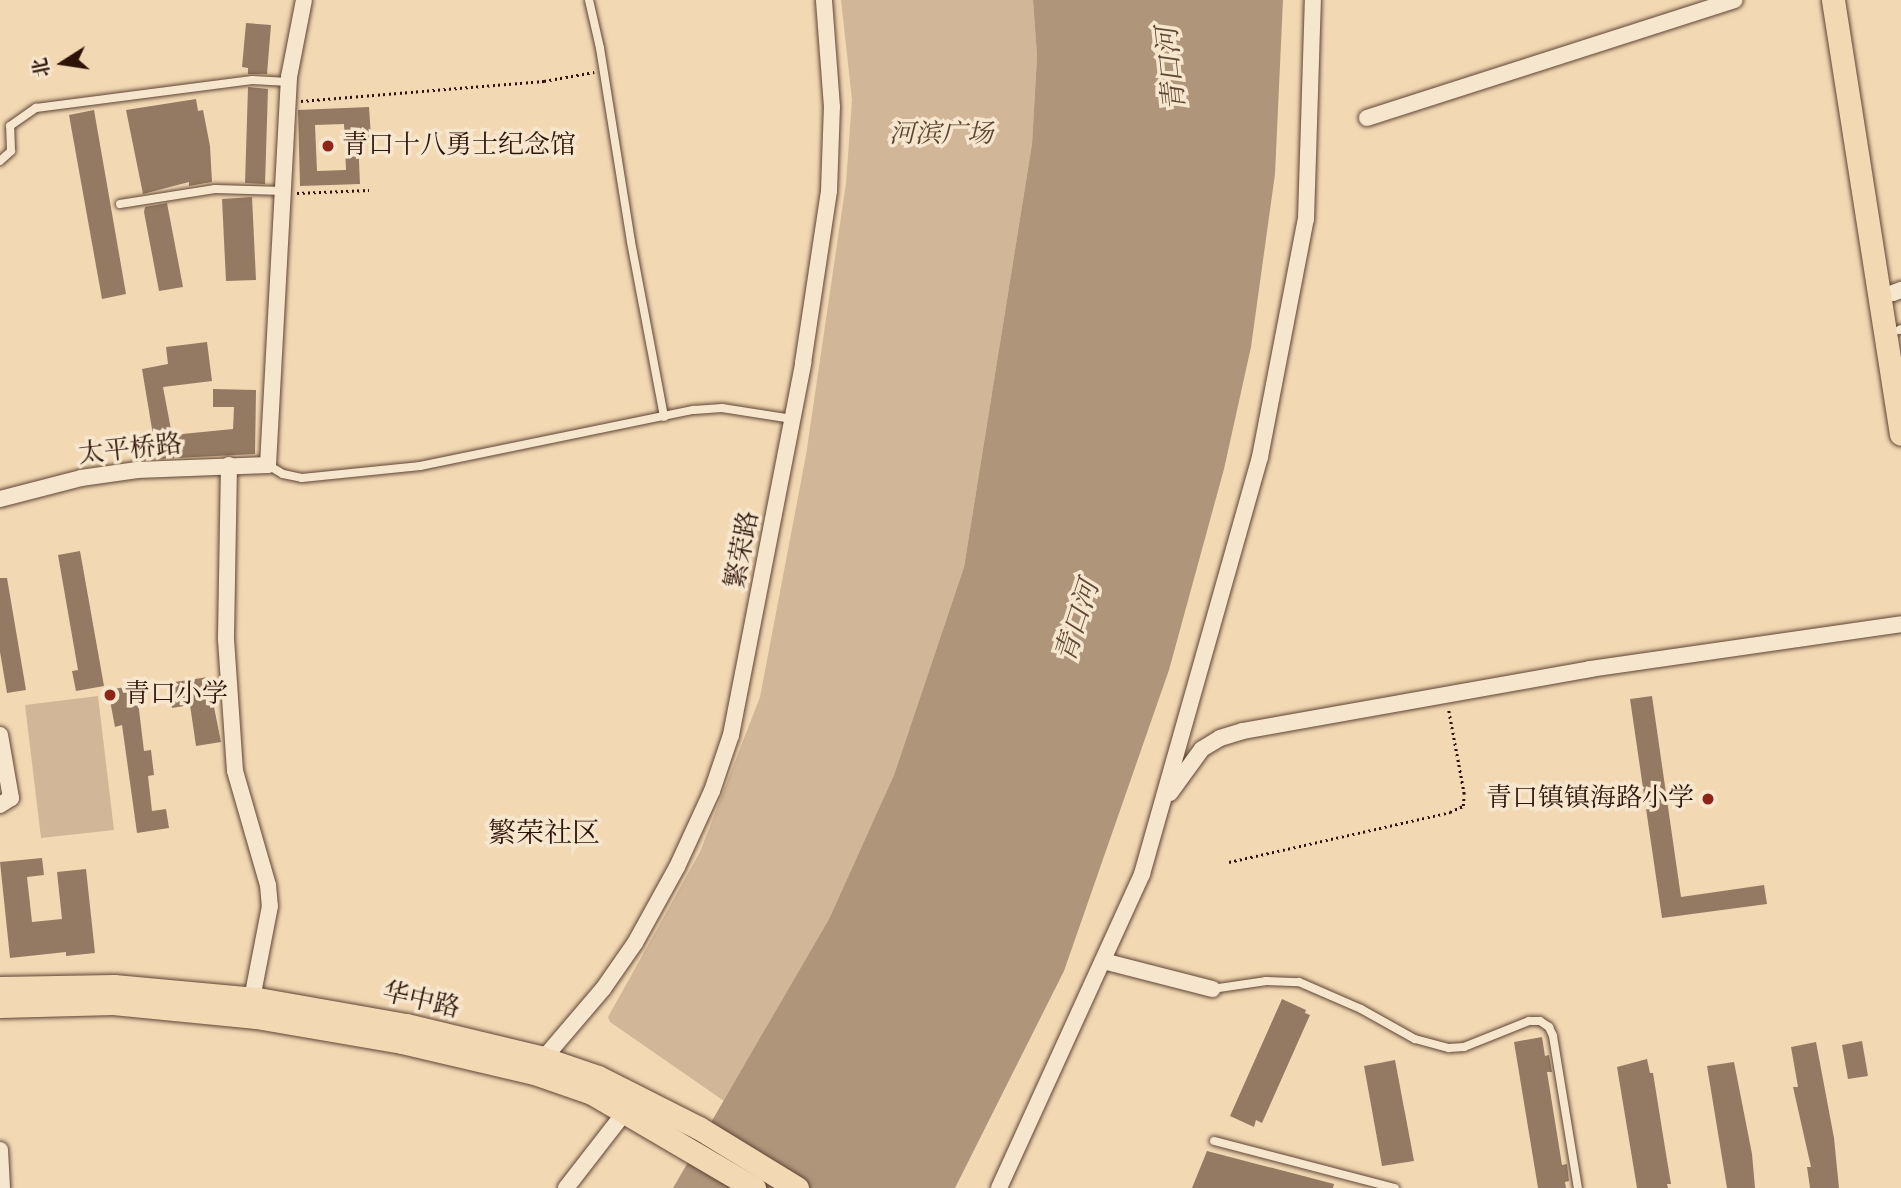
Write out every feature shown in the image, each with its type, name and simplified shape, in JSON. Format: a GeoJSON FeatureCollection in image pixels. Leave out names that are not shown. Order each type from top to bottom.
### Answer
{"type":"FeatureCollection","features":[{"type":"Feature","properties":{"kind":"main road"},"geometry":{"type":"LineString","coordinates":[[1833,0],[1901,434]]}},
{"type":"Feature","properties":{"kind":"main road"},"geometry":{"type":"LineString","coordinates":[[1847,0],[1897,291],[1900,333]]}},
{"type":"Feature","properties":{"kind":"main road","name":"华中路"},"geometry":{"type":"LineString","coordinates":[[0,988],[114,986],[252,999],[406,1025],[544,1058],[598,1077],[693,1137],[754,1188]]}},
{"type":"Feature","properties":{"kind":"main road","name":"华中路"},"geometry":{"type":"LineString","coordinates":[[0,1006],[113,1003],[256,1017],[340,1030],[534,1073],[592,1093],[625,1112],[693,1137],[797,1188]]}},
{"type":"Feature","properties":{"kind":"street"},"geometry":{"type":"LineString","coordinates":[[268,465],[289,82],[304,0]]}},
{"type":"Feature","properties":{"kind":"street","name":"繁荣路"},"geometry":{"type":"LineString","coordinates":[[544,1058],[603,989],[635,943],[677,867],[712,791],[731,736],[792,419],[831,169],[832,107],[824,0]]}},
{"type":"Feature","properties":{"kind":"street"},"geometry":{"type":"LineString","coordinates":[[999,1188],[1142,874],[1260,457],[1306,219],[1313,0]]}},
{"type":"Feature","properties":{"kind":"street"},"geometry":{"type":"LineString","coordinates":[[1367,118],[1735,0]]}},
{"type":"Feature","properties":{"kind":"street"},"geometry":{"type":"LineString","coordinates":[[229,465],[226,639],[236,771],[268,885],[270,905],[252,999]]}},
{"type":"Feature","properties":{"kind":"street","name":"太平桥路"},"geometry":{"type":"LineString","coordinates":[[0,499],[81,478],[137,470],[268,465]]}},
{"type":"Feature","properties":{"kind":"street"},"geometry":{"type":"LineString","coordinates":[[1163,803],[1202,749],[1220,737],[1242,731],[1604,667],[1901,624]]}},
{"type":"Feature","properties":{"kind":"street"},"geometry":{"type":"LineString","coordinates":[[0,735],[11,798],[0,805]]}},
{"type":"Feature","properties":{"kind":"street"},"geometry":{"type":"LineString","coordinates":[[1103,961],[1212,989]]}},
{"type":"Feature","properties":{"kind":"street"},"geometry":{"type":"LineString","coordinates":[[566,1188],[625,1112]]}},
{"type":"Feature","properties":{"kind":"street"},"geometry":{"type":"LineString","coordinates":[[0,1150],[2,1188]]}},
{"type":"Feature","properties":{"kind":"lane"},"geometry":{"type":"LineString","coordinates":[[589,0],[664,417]]}},
{"type":"Feature","properties":{"kind":"lane"},"geometry":{"type":"LineString","coordinates":[[0,161],[12,150],[10,127],[36,108],[252,80],[289,82]]}},
{"type":"Feature","properties":{"kind":"lane"},"geometry":{"type":"LineString","coordinates":[[120,204],[215,189],[284,192]]}},
{"type":"Feature","properties":{"kind":"lane"},"geometry":{"type":"LineString","coordinates":[[268,465],[283,474],[302,478],[420,466],[664,417],[722,408],[792,419]]}},
{"type":"Feature","properties":{"kind":"lane"},"geometry":{"type":"LineString","coordinates":[[1212,989],[1266,981],[1299,982],[1362,1009],[1416,1039],[1449,1048],[1464,1047],[1529,1021],[1540,1021],[1549,1027],[1553,1036],[1578,1188]]}},
{"type":"Feature","properties":{"kind":"lane"},"geometry":{"type":"LineString","coordinates":[[1214,1140],[1395,1188]]}},
{"type":"Feature","properties":{"kind":"path"},"geometry":{"type":"LineString","coordinates":[[288,101],[489,86],[603,71]]}},
{"type":"Feature","properties":{"kind":"path"},"geometry":{"type":"LineString","coordinates":[[284,192],[369,190]]}},
{"type":"Feature","properties":{"kind":"path"},"geometry":{"type":"LineString","coordinates":[[1229,862],[1450,812],[1463,806],[1464,794],[1446,695]]}},
{"type":"Feature","properties":{"kind":"green space","name":"河滨广场"},"geometry":{"type":"Polygon","coordinates":[[[841,0],[1033,0],[1037,56],[1032,144],[964,567],[894,775],[829,919],[724,1101],[610,1022],[608,1017],[700,852],[760,697],[806,455],[846,183],[852,100],[841,0]]]}},
{"type":"Feature","properties":{"kind":"green space"},"geometry":{"type":"Polygon","coordinates":[[[98,696],[114,830],[41,838],[25,705],[98,696]]]}},
{"type":"Feature","properties":{"kind":"water","name":"青口河"},"geometry":{"type":"Polygon","coordinates":[[[1033,0],[1283,0],[1275,174],[1251,347],[1224,469],[1169,670],[1064,971],[955,1188],[673,1188],[829,919],[894,775],[964,567],[1032,144],[1037,56],[1033,0]]]}},
{"type":"Feature","properties":{"kind":"building"},"geometry":{"type":"Polygon","coordinates":[[[246,23],[271,25],[267,74],[248,74],[248,68],[242,67],[246,23]]]}},
{"type":"Feature","properties":{"kind":"building"},"geometry":{"type":"Polygon","coordinates":[[[248,87],[268,89],[265,184],[245,183],[248,87]]]}},
{"type":"Feature","properties":{"kind":"building"},"geometry":{"type":"Polygon","coordinates":[[[196,99],[198,111],[203,110],[210,146],[212,182],[189,186],[189,182],[143,194],[126,110],[196,99]]]}},
{"type":"Feature","properties":{"kind":"building"},"geometry":{"type":"Polygon","coordinates":[[[369,107],[371,137],[358,138],[360,184],[300,186],[298,110],[369,107]],[[344,124],[315,125],[317,171],[346,170],[344,124]]]}},
{"type":"Feature","properties":{"kind":"building"},"geometry":{"type":"Polygon","coordinates":[[[94,110],[126,294],[102,299],[69,115],[94,110]]]}},
{"type":"Feature","properties":{"kind":"building"},"geometry":{"type":"Polygon","coordinates":[[[252,197],[256,280],[226,281],[222,199],[252,197]]]}},
{"type":"Feature","properties":{"kind":"building"},"geometry":{"type":"Polygon","coordinates":[[[167,203],[183,287],[159,291],[144,212],[145,207],[167,203]]]}},
{"type":"Feature","properties":{"kind":"building"},"geometry":{"type":"Polygon","coordinates":[[[207,342],[212,381],[163,387],[172,435],[233,429],[234,407],[213,407],[213,389],[256,390],[255,454],[157,459],[142,369],[168,364],[166,347],[207,342]]]}},
{"type":"Feature","properties":{"kind":"building"},"geometry":{"type":"Polygon","coordinates":[[[80,551],[104,686],[76,691],[72,671],[78,670],[58,555],[80,551]]]}},
{"type":"Feature","properties":{"kind":"building"},"geometry":{"type":"Polygon","coordinates":[[[0,578],[7,578],[26,690],[7,693],[0,652],[0,578]]]}},
{"type":"Feature","properties":{"kind":"building"},"geometry":{"type":"Polygon","coordinates":[[[208,677],[221,742],[196,746],[190,705],[172,708],[168,683],[208,677]]]}},
{"type":"Feature","properties":{"kind":"building"},"geometry":{"type":"Polygon","coordinates":[[[136,685],[144,751],[151,750],[154,775],[148,776],[152,811],[166,809],[169,828],[137,833],[122,725],[115,727],[108,690],[136,685]]]}},
{"type":"Feature","properties":{"kind":"building"},"geometry":{"type":"Polygon","coordinates":[[[1652,696],[1681,897],[1764,885],[1767,904],[1662,918],[1630,699],[1652,696]]]}},
{"type":"Feature","properties":{"kind":"building"},"geometry":{"type":"Polygon","coordinates":[[[42,858],[44,875],[27,877],[32,922],[62,919],[57,872],[86,869],[95,953],[66,956],[66,952],[10,958],[0,862],[42,858]]]}},
{"type":"Feature","properties":{"kind":"building"},"geometry":{"type":"Polygon","coordinates":[[[1282,999],[1306,1010],[1305,1013],[1310,1015],[1262,1123],[1256,1120],[1254,1127],[1230,1116],[1282,999]]]}},
{"type":"Feature","properties":{"kind":"building"},"geometry":{"type":"Polygon","coordinates":[[[1542,1037],[1545,1056],[1549,1055],[1552,1072],[1547,1072],[1562,1165],[1567,1164],[1569,1181],[1565,1182],[1566,1188],[1538,1188],[1514,1042],[1542,1037]]]}},
{"type":"Feature","properties":{"kind":"building"},"geometry":{"type":"Polygon","coordinates":[[[1862,1041],[1868,1076],[1848,1079],[1842,1045],[1862,1041]]]}},
{"type":"Feature","properties":{"kind":"building"},"geometry":{"type":"Polygon","coordinates":[[[1816,1042],[1834,1138],[1839,1188],[1810,1188],[1807,1167],[1811,1167],[1793,1087],[1798,1087],[1791,1047],[1816,1042]]]}},
{"type":"Feature","properties":{"kind":"building"},"geometry":{"type":"Polygon","coordinates":[[[1647,1059],[1650,1073],[1653,1073],[1671,1184],[1667,1184],[1668,1188],[1637,1188],[1617,1067],[1647,1059]]]}},
{"type":"Feature","properties":{"kind":"building"},"geometry":{"type":"Polygon","coordinates":[[[1395,1060],[1414,1161],[1382,1166],[1364,1066],[1395,1060]]]}},
{"type":"Feature","properties":{"kind":"building"},"geometry":{"type":"Polygon","coordinates":[[[1734,1062],[1752,1154],[1755,1188],[1727,1188],[1707,1066],[1734,1062]]]}},
{"type":"Feature","properties":{"kind":"building"},"geometry":{"type":"Polygon","coordinates":[[[1207,1151],[1334,1184],[1333,1188],[1192,1188],[1207,1151]]]}},
{"type":"Feature","properties":{"kind":"place","name":"青口十八勇士纪念馆"},"geometry":{"type":"Point","coordinates":[328,146]}},
{"type":"Feature","properties":{"kind":"place","name":"青口小学"},"geometry":{"type":"Point","coordinates":[110,695]}},
{"type":"Feature","properties":{"kind":"place","name":"青口镇镇海路小学"},"geometry":{"type":"Point","coordinates":[1708,799]}},
{"type":"Feature","properties":{"kind":"district","name":"繁荣社区"},"geometry":{"type":"Point","coordinates":[544,835]}}]}
